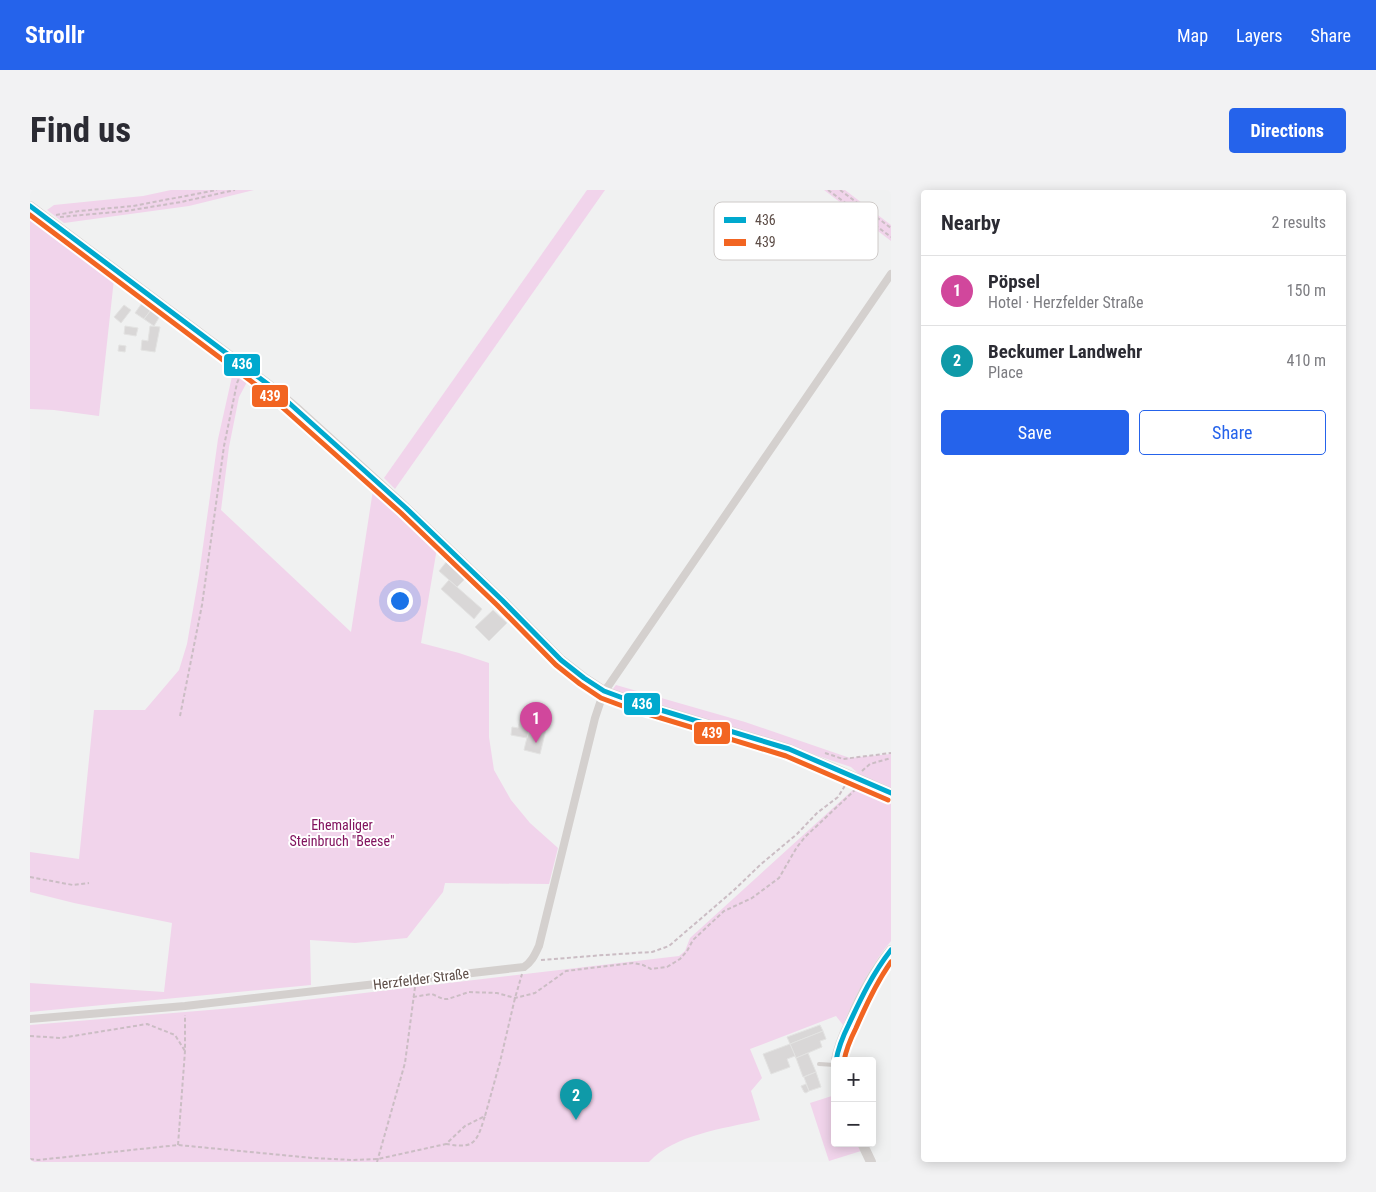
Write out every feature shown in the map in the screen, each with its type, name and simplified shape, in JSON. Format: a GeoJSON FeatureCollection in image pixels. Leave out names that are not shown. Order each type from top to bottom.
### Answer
{"type":"FeatureCollection","features":[{"type":"Feature","properties":{"kind":"main road"},"geometry":{"type":"LineString","coordinates":[[30,206],[296,408],[406,508],[502,600],[561,660],[584,678],[604,691],[631,701],[790,749],[891,793]]}},
{"type":"Feature","properties":{"kind":"main road"},"geometry":{"type":"LineString","coordinates":[[837,1057],[840,1043],[855,1008],[871,977],[891,950]]}},
{"type":"Feature","properties":{"kind":"main road"},"geometry":{"type":"LineString","coordinates":[[864,1147],[870,1162]]}},
{"type":"Feature","properties":{"kind":"street"},"geometry":{"type":"LineString","coordinates":[[524,967],[531,961],[539,946],[595,718],[604,691],[891,274]]}},
{"type":"Feature","properties":{"kind":"street","name":"Herzfelder Straße"},"geometry":{"type":"LineString","coordinates":[[30,1019],[185,1006],[524,967]]}},
{"type":"Feature","properties":{"kind":"lane"},"geometry":{"type":"LineString","coordinates":[[819,1064],[831,1065]]}},
{"type":"Feature","properties":{"kind":"path"},"geometry":{"type":"LineString","coordinates":[[44,217],[79,211],[133,206],[217,190]]}},
{"type":"Feature","properties":{"kind":"path"},"geometry":{"type":"LineString","coordinates":[[44,217],[126,211],[181,202],[235,190]]}},
{"type":"Feature","properties":{"kind":"path"},"geometry":{"type":"LineString","coordinates":[[828,190],[844,202]]}},
{"type":"Feature","properties":{"kind":"path"},"geometry":{"type":"LineString","coordinates":[[840,190],[856,202]]}},
{"type":"Feature","properties":{"kind":"path"},"geometry":{"type":"LineString","coordinates":[[878,218],[891,228]]}},
{"type":"Feature","properties":{"kind":"path"},"geometry":{"type":"LineString","coordinates":[[878,228],[891,238]]}},
{"type":"Feature","properties":{"kind":"path"},"geometry":{"type":"LineString","coordinates":[[180,716],[202,605],[224,446],[237,383],[244,367]]}},
{"type":"Feature","properties":{"kind":"path"},"geometry":{"type":"LineString","coordinates":[[531,961],[652,952],[669,946],[838,797],[846,785],[843,759],[891,753]]}},
{"type":"Feature","properties":{"kind":"path"},"geometry":{"type":"LineString","coordinates":[[413,996],[432,994],[448,999],[469,992],[497,993],[515,998],[535,993],[566,971],[633,963],[652,969],[667,967],[680,959],[693,940],[724,911],[752,898],[779,878],[805,837],[857,788],[862,771],[870,764],[891,758]]}},
{"type":"Feature","properties":{"kind":"path"},"geometry":{"type":"LineString","coordinates":[[30,877],[73,885],[89,883]]}},
{"type":"Feature","properties":{"kind":"path"},"geometry":{"type":"LineString","coordinates":[[30,1159],[38,1160],[178,1144],[313,1158],[377,1160],[446,1144],[471,1144],[482,1126],[485,1116],[524,967]]}},
{"type":"Feature","properties":{"kind":"path"},"geometry":{"type":"LineString","coordinates":[[377,1160],[404,1062],[416,980]]}},
{"type":"Feature","properties":{"kind":"path"},"geometry":{"type":"LineString","coordinates":[[178,1144],[185,1051],[185,1006]]}},
{"type":"Feature","properties":{"kind":"path"},"geometry":{"type":"LineString","coordinates":[[30,1036],[61,1038],[147,1024],[175,1035],[185,1051]]}},
{"type":"Feature","properties":{"kind":"path"},"geometry":{"type":"LineString","coordinates":[[446,1144],[465,1126],[485,1116]]}},
{"type":"Feature","properties":{"kind":"green space"},"geometry":{"type":"Polygon","coordinates":[[[171,190],[254,190],[189,206],[64,223],[47,210],[54,205],[143,196],[171,190]]]}},
{"type":"Feature","properties":{"kind":"green space"},"geometry":{"type":"Polygon","coordinates":[[[587,190],[605,190],[395,489],[384,478],[587,190]]]}},
{"type":"Feature","properties":{"kind":"green space"},"geometry":{"type":"Polygon","coordinates":[[[824,190],[845,190],[861,202],[840,202],[824,190]]]}},
{"type":"Feature","properties":{"kind":"green space"},"geometry":{"type":"Polygon","coordinates":[[[30,212],[114,273],[120,282],[114,279],[99,416],[30,409],[30,212]]]}},
{"type":"Feature","properties":{"kind":"green space"},"geometry":{"type":"Polygon","coordinates":[[[878,215],[891,225],[891,241],[878,231],[878,215]]]}},
{"type":"Feature","properties":{"kind":"green space","name":"Ehemaliger Steinbruch \"Beese\""},"geometry":{"type":"Polygon","coordinates":[[[174,318],[276,397],[440,545],[446,556],[437,548],[421,643],[489,663],[489,737],[494,770],[511,800],[530,823],[558,848],[549,884],[445,883],[443,892],[407,938],[355,943],[310,940],[311,985],[30,1012],[30,983],[164,992],[172,923],[30,892],[30,852],[79,859],[94,710],[145,710],[179,670],[187,644],[199,575],[218,439],[233,372],[169,319],[174,318]],[[247,382],[239,397],[229,447],[221,510],[351,632],[373,490],[247,382]]]}},
{"type":"Feature","properties":{"kind":"green space"},"geometry":{"type":"Polygon","coordinates":[[[616,685],[745,722],[850,758],[891,754],[891,941],[876,960],[864,981],[843,1025],[836,1016],[750,1049],[762,1078],[751,1091],[760,1120],[715,1130],[686,1139],[672,1145],[649,1162],[30,1162],[30,1025],[245,1007],[679,956],[685,951],[690,938],[855,788],[872,782],[861,776],[851,767],[612,690],[616,685]]]}},
{"type":"Feature","properties":{"kind":"green space"},"geometry":{"type":"Polygon","coordinates":[[[831,1096],[831,1147],[859,1147],[861,1151],[829,1161],[810,1103],[831,1096]]]}},
{"type":"Feature","properties":{"kind":"building"},"geometry":{"type":"Polygon","coordinates":[[[142,303],[151,310],[144,319],[135,313],[142,303]]]}},
{"type":"Feature","properties":{"kind":"building"},"geometry":{"type":"Polygon","coordinates":[[[124,305],[131,310],[121,323],[114,317],[124,305]]]}},
{"type":"Feature","properties":{"kind":"building"},"geometry":{"type":"Polygon","coordinates":[[[151,310],[160,316],[154,326],[144,319],[151,310]]]}},
{"type":"Feature","properties":{"kind":"building"},"geometry":{"type":"Polygon","coordinates":[[[125,326],[138,328],[136,336],[124,334],[125,326]]]}},
{"type":"Feature","properties":{"kind":"building"},"geometry":{"type":"Polygon","coordinates":[[[150,326],[160,327],[155,352],[141,350],[142,340],[148,341],[150,326]]]}},
{"type":"Feature","properties":{"kind":"building"},"geometry":{"type":"Polygon","coordinates":[[[119,345],[126,346],[125,352],[118,351],[119,345]]]}},
{"type":"Feature","properties":{"kind":"building"},"geometry":{"type":"Polygon","coordinates":[[[447,561],[466,578],[457,587],[439,571],[447,561]]]}},
{"type":"Feature","properties":{"kind":"building"},"geometry":{"type":"Polygon","coordinates":[[[449,580],[482,609],[474,619],[441,589],[449,580]]]}},
{"type":"Feature","properties":{"kind":"building"},"geometry":{"type":"Polygon","coordinates":[[[493,610],[507,623],[489,641],[475,627],[493,610]]]}},
{"type":"Feature","properties":{"kind":"building"},"geometry":{"type":"Polygon","coordinates":[[[533,713],[549,717],[540,754],[524,750],[533,713]]]}},
{"type":"Feature","properties":{"kind":"building"},"geometry":{"type":"Polygon","coordinates":[[[521,715],[532,718],[527,738],[511,735],[512,727],[518,728],[521,715]]]}},
{"type":"Feature","properties":{"kind":"building"},"geometry":{"type":"Polygon","coordinates":[[[820,1025],[823,1031],[790,1044],[787,1037],[820,1025]]]}},
{"type":"Feature","properties":{"kind":"building"},"geometry":{"type":"Polygon","coordinates":[[[823,1031],[826,1039],[820,1041],[822,1047],[796,1058],[790,1044],[823,1031]]]}},
{"type":"Feature","properties":{"kind":"building"},"geometry":{"type":"Polygon","coordinates":[[[790,1044],[796,1058],[795,1056],[787,1059],[790,1067],[771,1074],[763,1054],[790,1044]]]}},
{"type":"Feature","properties":{"kind":"building"},"geometry":{"type":"Polygon","coordinates":[[[808,1053],[816,1072],[803,1077],[796,1058],[808,1053]]]}},
{"type":"Feature","properties":{"kind":"building"},"geometry":{"type":"Polygon","coordinates":[[[816,1072],[821,1087],[809,1091],[804,1077],[816,1072]]]}},
{"type":"Feature","properties":{"kind":"building"},"geometry":{"type":"Polygon","coordinates":[[[806,1084],[809,1091],[806,1093],[801,1086],[806,1084]]]}},
{"type":"Feature","properties":{"kind":"transit line","name":"436"},"geometry":{"type":"LineString","coordinates":[[30,206],[269,385],[406,508],[502,600],[561,660],[584,678],[604,691],[631,701],[789,749],[891,793]]}},
{"type":"Feature","properties":{"kind":"transit line","name":"439"},"geometry":{"type":"LineString","coordinates":[[30,215],[264,391],[401,513],[497,605],[556,665],[580,684],[601,698],[786,756],[888,800]]}},
{"type":"Feature","properties":{"kind":"transit line","name":"436"},"geometry":{"type":"LineString","coordinates":[[837,1057],[858,1005],[873,977],[891,950]]}},
{"type":"Feature","properties":{"kind":"transit line","name":"439"},"geometry":{"type":"LineString","coordinates":[[845,1057],[868,1003],[891,962]]}},
{"type":"Feature","properties":{"kind":"place","name":"Pöpsel"},"geometry":{"type":"Point","coordinates":[536,743]}},
{"type":"Feature","properties":{"kind":"place","name":"Beckumer Landwehr"},"geometry":{"type":"Point","coordinates":[576,1120]}}]}
